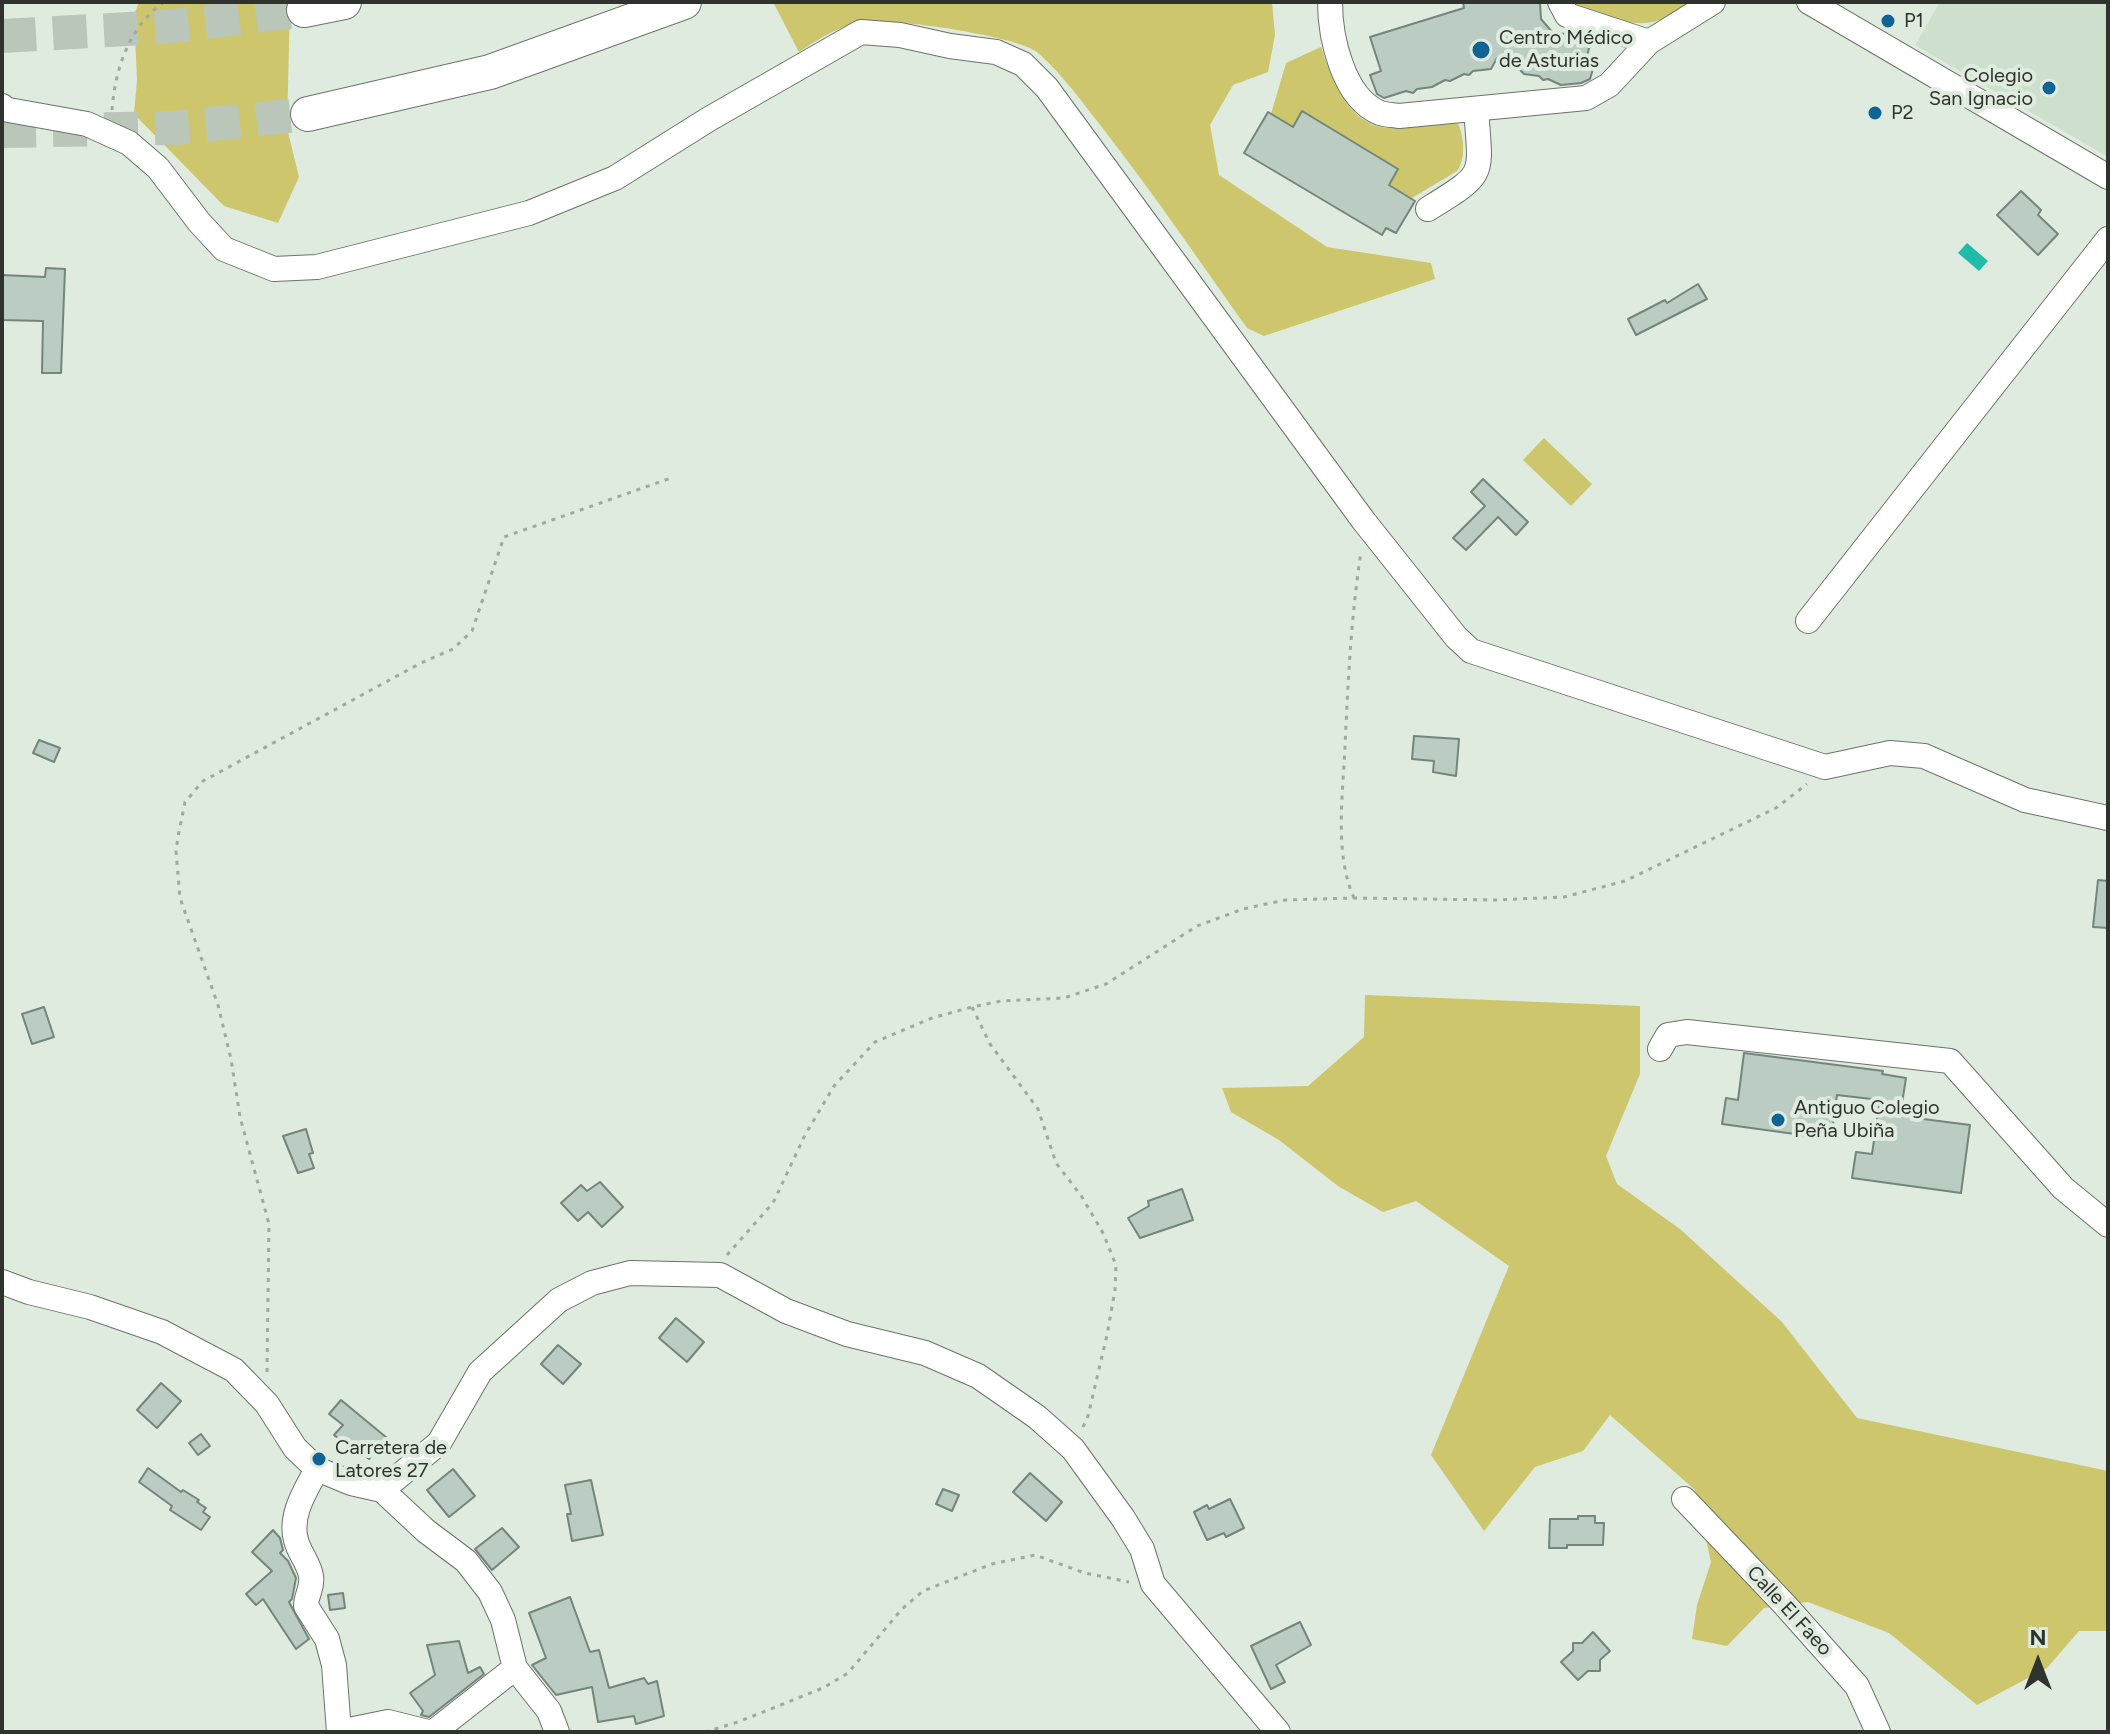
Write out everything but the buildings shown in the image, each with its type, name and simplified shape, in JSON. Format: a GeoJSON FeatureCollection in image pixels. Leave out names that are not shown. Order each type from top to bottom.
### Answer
{"type":"FeatureCollection","features":[{"type":"Feature","properties":{"kind":"highway"},"geometry":{"type":"LineString","coordinates":[[304,10],[344,2]]}},
{"type":"Feature","properties":{"kind":"highway"},"geometry":{"type":"LineString","coordinates":[[308,114],[490,72],[684,2]]}},
{"type":"Feature","properties":{"kind":"street"},"geometry":{"type":"LineString","coordinates":[[1330,2],[1334,45],[1346,77],[1361,100],[1380,113],[1399,116],[1586,98],[1609,85],[1649,42],[1713,2]]}},
{"type":"Feature","properties":{"kind":"street"},"geometry":{"type":"LineString","coordinates":[[1560,2],[1567,15],[1649,42]]}},
{"type":"Feature","properties":{"kind":"street"},"geometry":{"type":"LineString","coordinates":[[1809,2],[2108,177]]}},
{"type":"Feature","properties":{"kind":"street"},"geometry":{"type":"LineString","coordinates":[[2,106],[3,109],[87,124],[129,143],[158,168],[224,249],[274,269],[317,267],[529,213],[615,178],[709,119],[861,32],[900,35],[996,52],[1023,64],[1047,88],[1363,520],[1456,637],[1471,651],[1825,767],[1890,753],[1924,756],[2025,800],[2108,818]]}},
{"type":"Feature","properties":{"kind":"street"},"geometry":{"type":"LineString","coordinates":[[1428,209],[1470,183],[1479,170],[1476,109]]}},
{"type":"Feature","properties":{"kind":"street"},"geometry":{"type":"LineString","coordinates":[[1808,621],[2108,239]]}},
{"type":"Feature","properties":{"kind":"street"},"geometry":{"type":"LineString","coordinates":[[1660,1049],[1668,1035],[1687,1032],[1950,1061],[2063,1188],[2108,1225]]}},
{"type":"Feature","properties":{"kind":"street"},"geometry":{"type":"LineString","coordinates":[[382,1490],[439,1443],[480,1372],[559,1300],[592,1283],[630,1273],[720,1275],[786,1311],[847,1334],[925,1353],[978,1376],[1037,1417],[1073,1449],[1142,1549],[1153,1584],[1278,1732]]}},
{"type":"Feature","properties":{"kind":"street"},"geometry":{"type":"LineString","coordinates":[[2,1282],[162,1332],[234,1370],[267,1404],[295,1448],[317,1469],[351,1483],[382,1490],[426,1531],[466,1561],[490,1592],[503,1620],[515,1668],[549,1711],[557,1732]]}},
{"type":"Feature","properties":{"kind":"street"},"geometry":{"type":"LineString","coordinates":[[317,1469],[298,1505],[295,1532],[311,1574],[312,1591],[306,1606],[327,1639],[334,1665],[339,1732],[388,1722],[435,1731],[515,1668]]}},
{"type":"Feature","properties":{"kind":"street","name":"Calle El Faeo"},"geometry":{"type":"LineString","coordinates":[[1684,1499],[1857,1686],[1878,1732]]}},
{"type":"Feature","properties":{"kind":"path"},"geometry":{"type":"LineString","coordinates":[[113,136],[112,109],[117,73],[131,38],[164,2]]}},
{"type":"Feature","properties":{"kind":"path"},"geometry":{"type":"LineString","coordinates":[[267,1404],[269,1224],[240,1117],[218,1005],[180,898],[176,851],[185,802],[203,781],[421,663],[453,649],[472,631],[504,537],[671,478]]}},
{"type":"Feature","properties":{"kind":"path"},"geometry":{"type":"LineString","coordinates":[[1354,898],[1345,877],[1342,813],[1354,600],[1364,537],[1363,520]]}},
{"type":"Feature","properties":{"kind":"path"},"geometry":{"type":"LineString","coordinates":[[720,1275],[724,1258],[773,1203],[805,1135],[834,1086],[875,1042],[932,1018],[972,1007],[1001,1001],[1064,998],[1106,984],[1197,926],[1243,909],[1285,900],[1564,897],[1625,881],[1776,808],[1825,767]]}},
{"type":"Feature","properties":{"kind":"path"},"geometry":{"type":"LineString","coordinates":[[972,1007],[990,1044],[1038,1109],[1056,1163],[1082,1197],[1103,1233],[1116,1265],[1107,1335],[1088,1416],[1073,1449]]}},
{"type":"Feature","properties":{"kind":"path"},"geometry":{"type":"LineString","coordinates":[[705,1732],[823,1688],[848,1673],[902,1609],[923,1591],[992,1564],[1035,1555],[1085,1573],[1153,1584]]}},
{"type":"Feature","properties":{"kind":"shaded area"},"geometry":{"type":"Polygon","coordinates":[[[139,2],[290,2],[287,128],[299,177],[278,223],[224,206],[134,114],[137,80],[134,15],[139,2]]]}},
{"type":"Feature","properties":{"kind":"shaded area"},"geometry":{"type":"Polygon","coordinates":[[[773,2],[1272,2],[1275,35],[1268,72],[1233,85],[1210,125],[1219,175],[1327,247],[1431,263],[1435,279],[1264,336],[1247,328],[1123,154],[1037,52],[979,34],[872,21],[842,28],[799,52],[773,2]]]}},
{"type":"Feature","properties":{"kind":"shaded area"},"geometry":{"type":"Polygon","coordinates":[[[1571,2],[1693,2],[1660,20],[1631,23],[1591,13],[1571,2]]]}},
{"type":"Feature","properties":{"kind":"shaded area","name":"Colegio San Ignacio"},"geometry":{"type":"Polygon","coordinates":[[[1940,2],[2108,2],[2108,157],[1915,45],[1940,2]]]}},
{"type":"Feature","properties":{"kind":"shaded area"},"geometry":{"type":"Polygon","coordinates":[[[1321,47],[1344,99],[1363,119],[1389,128],[1451,122],[1458,124],[1463,148],[1457,171],[1412,198],[1389,184],[1398,169],[1302,112],[1293,127],[1271,114],[1286,63],[1321,47]]]}},
{"type":"Feature","properties":{"kind":"shaded area"},"geometry":{"type":"Polygon","coordinates":[[[1544,438],[1592,484],[1571,506],[1523,460],[1544,438]]]}},
{"type":"Feature","properties":{"kind":"shaded area"},"geometry":{"type":"Polygon","coordinates":[[[1365,995],[1640,1006],[1640,1074],[1606,1156],[1617,1184],[1680,1229],[1782,1322],[1857,1418],[2108,1471],[2108,1631],[2079,1631],[2047,1668],[1977,1705],[1889,1633],[1808,1602],[1764,1608],[1727,1646],[1692,1639],[1697,1605],[1711,1562],[1695,1490],[1610,1415],[1583,1451],[1535,1467],[1484,1531],[1431,1455],[1509,1266],[1416,1201],[1383,1212],[1338,1186],[1279,1140],[1231,1112],[1222,1088],[1308,1086],[1364,1037],[1365,995]]]}},
{"type":"Feature","properties":{"kind":"water"},"geometry":{"type":"Polygon","coordinates":[[[1967,243],[1988,261],[1979,271],[1958,253],[1967,243]]]}},
{"type":"Feature","properties":{"kind":"tunnel"},"geometry":{"type":"LineString","coordinates":[[2,36],[165,27],[304,10]]}},
{"type":"Feature","properties":{"kind":"tunnel"},"geometry":{"type":"LineString","coordinates":[[2,131],[175,128],[308,114]]}},
{"type":"Feature","properties":{"kind":"place","name":"P1"},"geometry":{"type":"Point","coordinates":[1888,21]}},
{"type":"Feature","properties":{"kind":"place","name":"Centro Médico de Asturias"},"geometry":{"type":"Point","coordinates":[1481,50]}},
{"type":"Feature","properties":{"kind":"place","name":"Colegio San Ignacio"},"geometry":{"type":"Point","coordinates":[2049,88]}},
{"type":"Feature","properties":{"kind":"place","name":"P2"},"geometry":{"type":"Point","coordinates":[1875,113]}},
{"type":"Feature","properties":{"kind":"place","name":"Antiguo Colegio Peña Ubiña"},"geometry":{"type":"Point","coordinates":[1778,1120]}},
{"type":"Feature","properties":{"kind":"place","name":"Carretera de Latores 27"},"geometry":{"type":"Point","coordinates":[319,1459]}}]}
